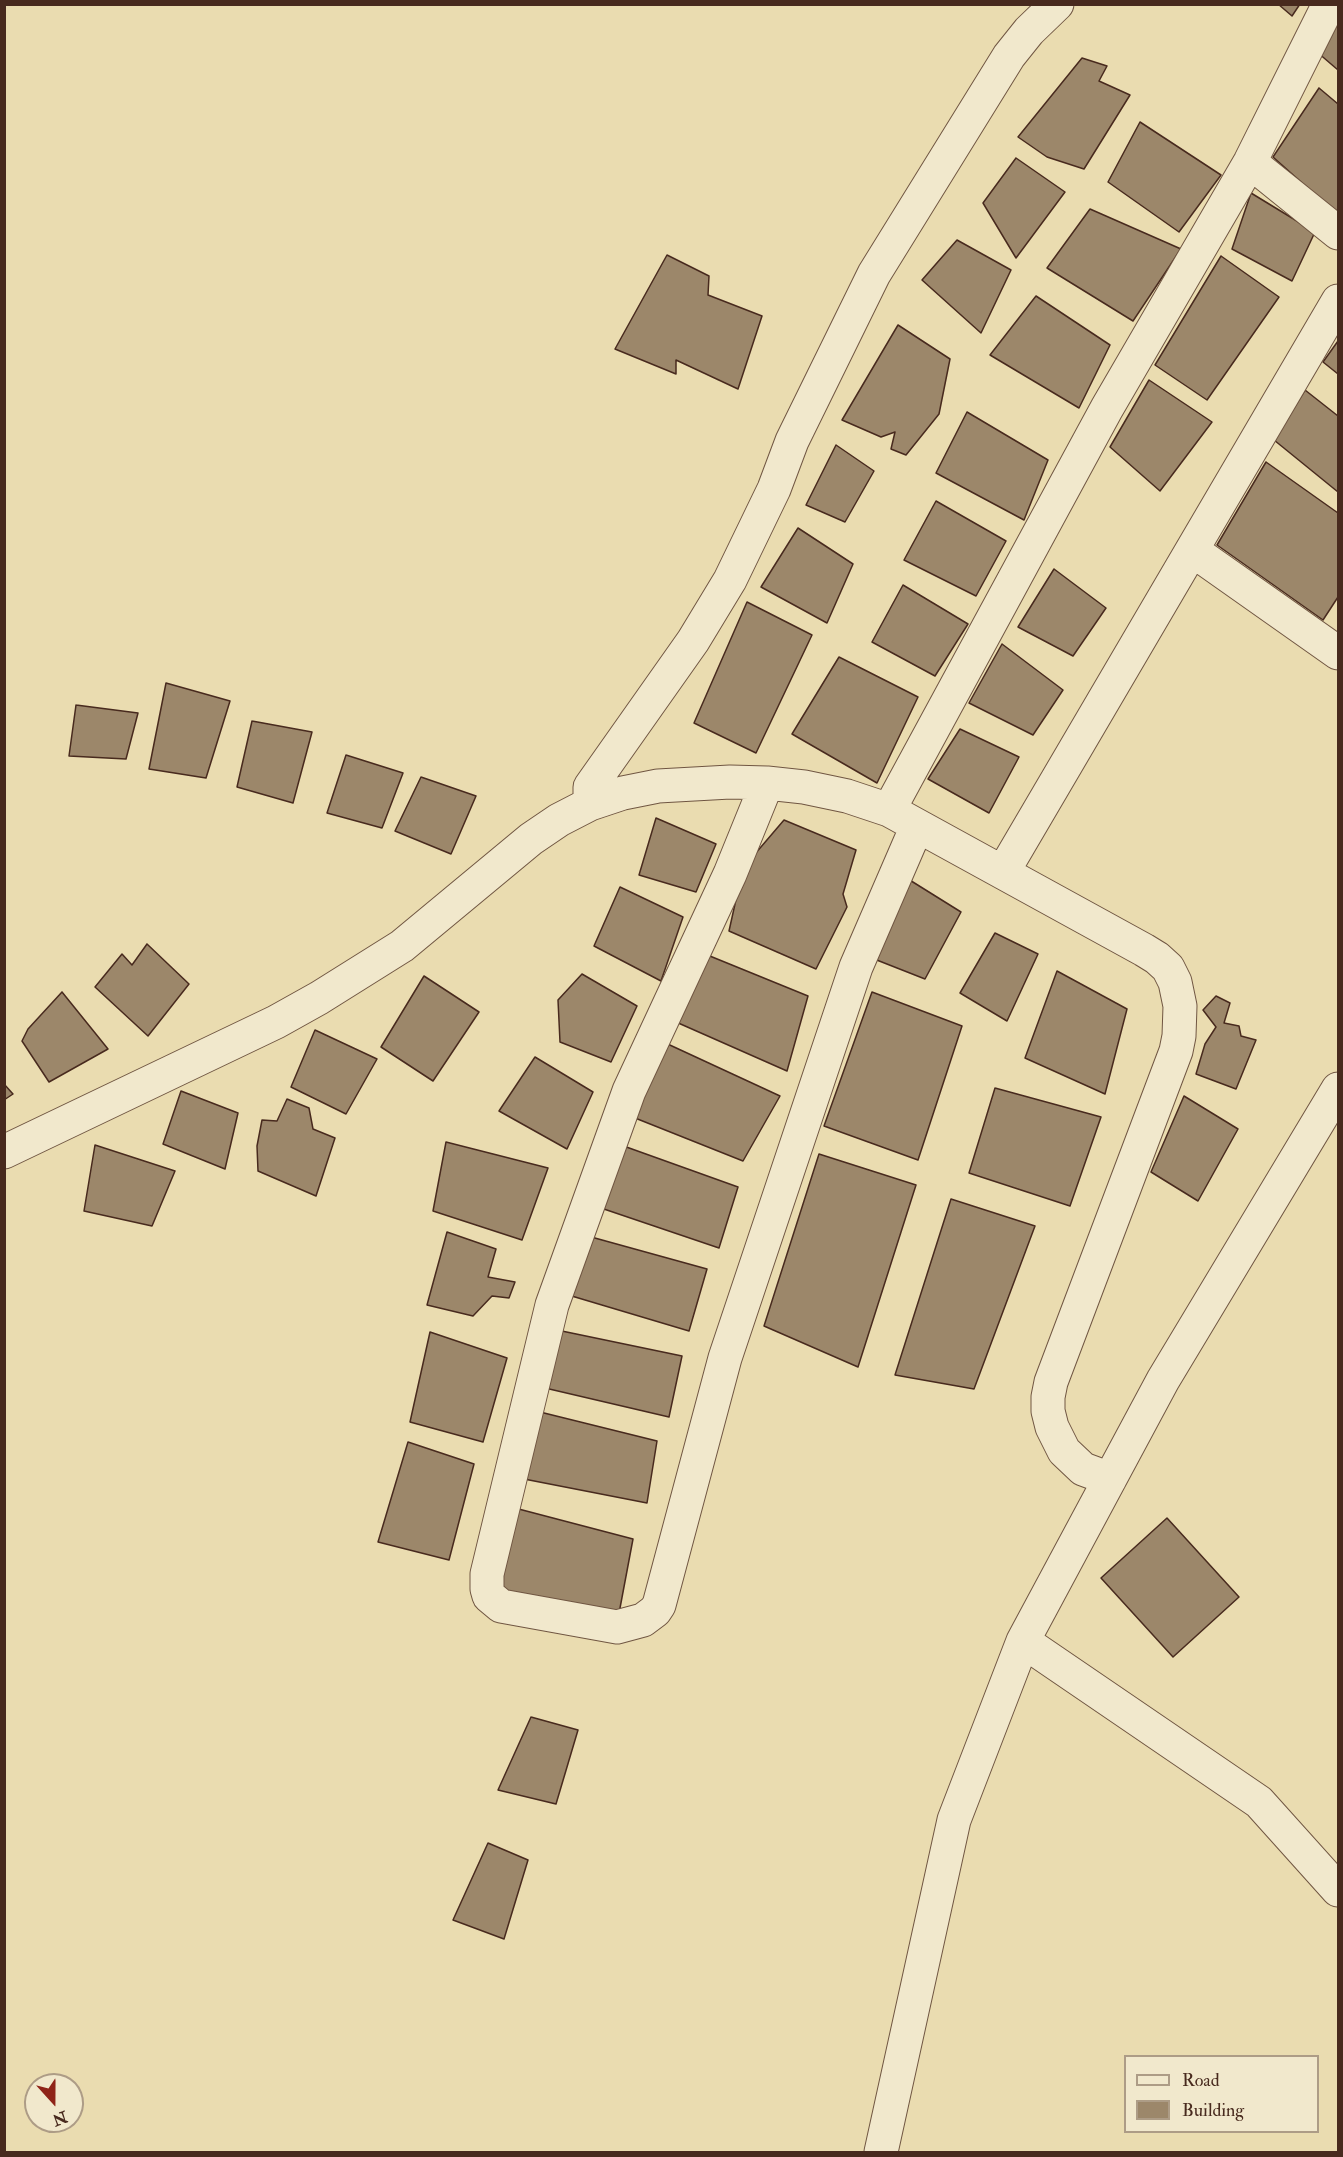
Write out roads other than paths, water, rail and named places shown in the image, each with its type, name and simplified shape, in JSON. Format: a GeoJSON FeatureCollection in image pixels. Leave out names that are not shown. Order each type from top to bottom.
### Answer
{"type":"FeatureCollection","features":[{"type":"Feature","properties":{"kind":"street"},"geometry":{"type":"LineString","coordinates":[[590,804],[590,787],[693,641],[730,580],[770,498],[792,441],[874,273],[1009,56],[1029,31],[1057,4]]}},
{"type":"Feature","properties":{"kind":"street"},"geometry":{"type":"LineString","coordinates":[[889,810],[1107,408],[1250,162],[1329,4]]}},
{"type":"Feature","properties":{"kind":"street"},"geometry":{"type":"LineString","coordinates":[[1250,162],[1338,232]]}},
{"type":"Feature","properties":{"kind":"street"},"geometry":{"type":"LineString","coordinates":[[1003,872],[1338,301]]}},
{"type":"Feature","properties":{"kind":"street"},"geometry":{"type":"LineString","coordinates":[[1192,550],[1338,652]]}},
{"type":"Feature","properties":{"kind":"street"},"geometry":{"type":"LineString","coordinates":[[4,1152],[276,1022],[319,999],[402,946],[531,839],[559,820],[590,804],[623,793],[658,786],[730,782],[804,787],[847,796],[889,810],[1157,958],[1168,968],[1175,981],[1180,1020],[1179,1036],[1171,1066],[1051,1382],[1048,1397],[1048,1411],[1052,1427],[1064,1451],[1083,1469],[1110,1479]]}},
{"type":"Feature","properties":{"kind":"street"},"geometry":{"type":"LineString","coordinates":[[767,783],[730,874],[629,1090],[552,1305],[487,1574],[489,1596],[501,1606],[618,1627],[643,1620],[659,1605],[725,1359],[856,966],[917,826]]}},
{"type":"Feature","properties":{"kind":"street"},"geometry":{"type":"LineString","coordinates":[[881,2152],[954,1820],[1023,1641],[1163,1380],[1338,1089]]}},
{"type":"Feature","properties":{"kind":"street"},"geometry":{"type":"LineString","coordinates":[[1023,1641],[1258,1802],[1338,1890]]}}]}
